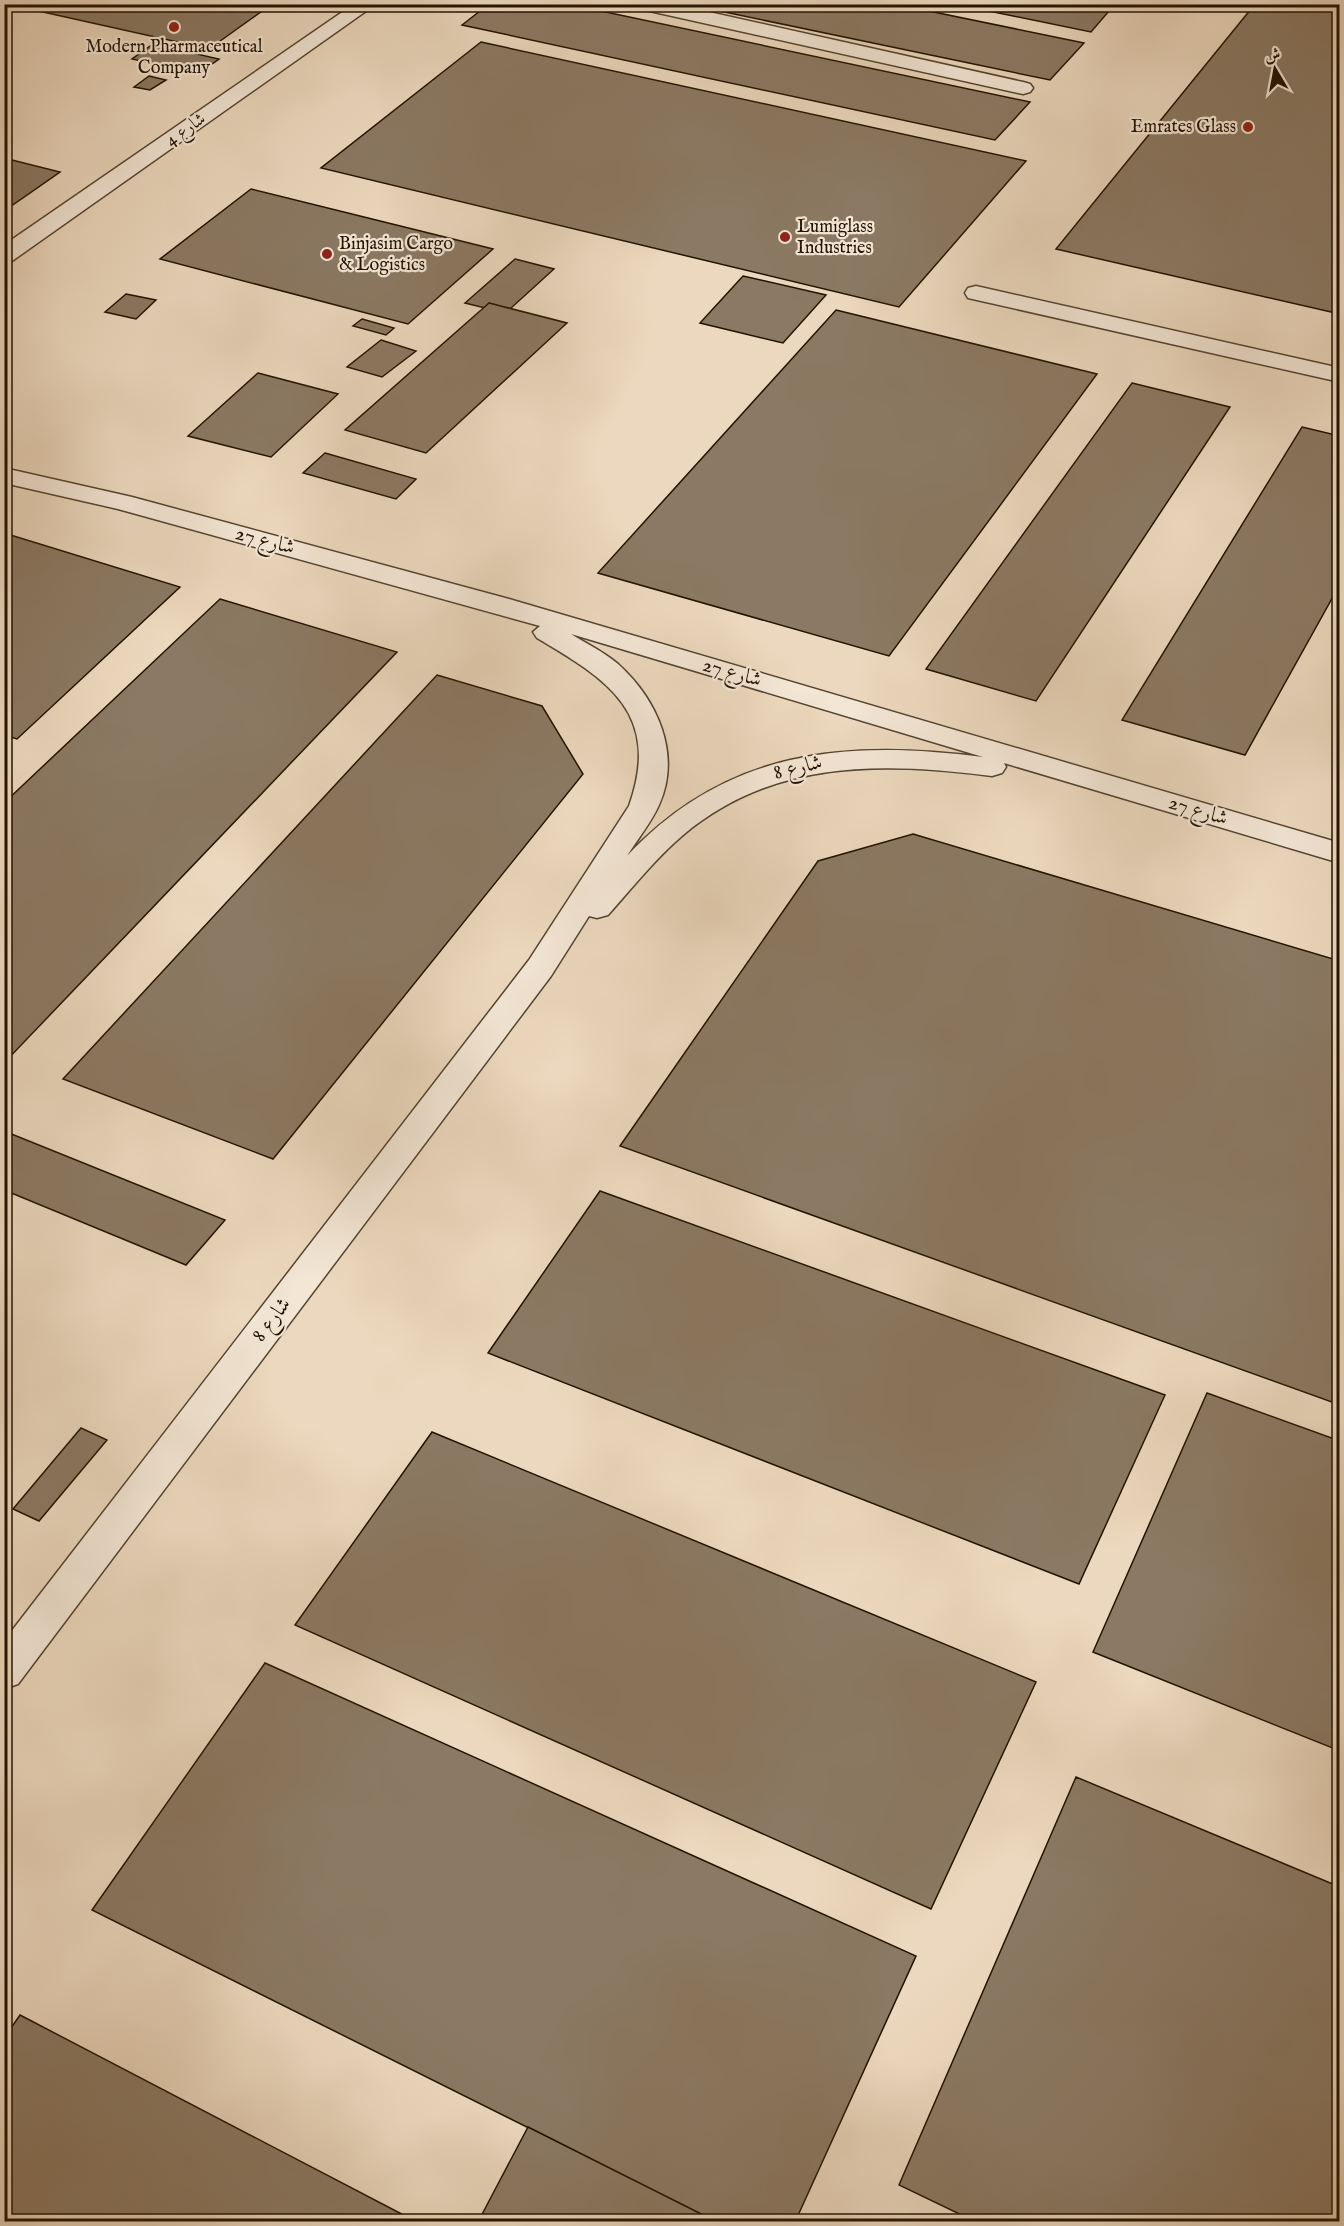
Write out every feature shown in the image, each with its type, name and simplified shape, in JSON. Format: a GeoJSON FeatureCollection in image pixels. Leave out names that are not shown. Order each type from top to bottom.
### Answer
{"type":"FeatureCollection","features":[{"type":"Feature","properties":{"kind":"lane","name":"شارع 4"},"geometry":{"type":"LineString","coordinates":[[10,247],[367,4]]}},
{"type":"Feature","properties":{"kind":"lane"},"geometry":{"type":"LineString","coordinates":[[645,4],[1023,88]]}},
{"type":"Feature","properties":{"kind":"lane"},"geometry":{"type":"LineString","coordinates":[[4,262],[10,247]]}},
{"type":"Feature","properties":{"kind":"lane"},"geometry":{"type":"LineString","coordinates":[[976,293],[1340,375]]}},
{"type":"Feature","properties":{"kind":"lane","name":"شارع 27"},"geometry":{"type":"LineString","coordinates":[[4,458],[123,502]]}},
{"type":"Feature","properties":{"kind":"lane","name":"شارع 27"},"geometry":{"type":"LineString","coordinates":[[4,475],[123,502],[500,605],[1340,853]]}},
{"type":"Feature","properties":{"kind":"lane","name":"شارع 8"},"geometry":{"type":"LineString","coordinates":[[4,1672],[540,968],[644,806],[652,779],[654,751],[648,725],[636,701],[617,678],[593,658],[500,605]]}},
{"type":"Feature","properties":{"kind":"lane","name":"شارع 8"},"geometry":{"type":"LineString","coordinates":[[540,968],[682,820],[708,802],[769,774],[839,759],[876,756],[913,757],[1128,790]]}},
{"type":"Feature","properties":{"kind":"building","name":"Modern Pharmaceutical Company"},"geometry":{"type":"Polygon","coordinates":[[[7,4],[272,4],[209,49],[7,4]]]}},
{"type":"Feature","properties":{"kind":"building"},"geometry":{"type":"Polygon","coordinates":[[[489,4],[568,4],[1030,102],[995,140],[462,25],[489,4]]]}},
{"type":"Feature","properties":{"kind":"building"},"geometry":{"type":"Polygon","coordinates":[[[686,4],[895,4],[1084,43],[1050,80],[686,4]]]}},
{"type":"Feature","properties":{"kind":"building"},"geometry":{"type":"Polygon","coordinates":[[[955,4],[1115,4],[1091,32],[955,4]]]}},
{"type":"Feature","properties":{"kind":"building","name":"Emrates Glass"},"geometry":{"type":"Polygon","coordinates":[[[1255,4],[1340,4],[1340,314],[1056,249],[1255,4]]]}},
{"type":"Feature","properties":{"kind":"building","name":"Lumiglass Industries"},"geometry":{"type":"Polygon","coordinates":[[[481,42],[1026,161],[899,307],[321,168],[481,42]]]}},
{"type":"Feature","properties":{"kind":"building"},"geometry":{"type":"Polygon","coordinates":[[[153,44],[219,59],[198,74],[132,59],[153,44]]]}},
{"type":"Feature","properties":{"kind":"building"},"geometry":{"type":"Polygon","coordinates":[[[149,76],[166,80],[150,90],[134,87],[149,76]]]}},
{"type":"Feature","properties":{"kind":"building"},"geometry":{"type":"Polygon","coordinates":[[[4,158],[60,172],[4,211],[4,158]]]}},
{"type":"Feature","properties":{"kind":"building","name":"Binjasim Cargo & Logistics"},"geometry":{"type":"Polygon","coordinates":[[[251,189],[493,249],[408,324],[160,259],[251,189]]]}},
{"type":"Feature","properties":{"kind":"building"},"geometry":{"type":"Polygon","coordinates":[[[515,259],[554,269],[510,309],[489,303],[485,308],[465,303],[515,259]]]}},
{"type":"Feature","properties":{"kind":"building"},"geometry":{"type":"Polygon","coordinates":[[[743,276],[826,295],[783,343],[700,323],[743,276]]]}},
{"type":"Feature","properties":{"kind":"building"},"geometry":{"type":"Polygon","coordinates":[[[126,294],[156,300],[136,319],[105,312],[126,294]]]}},
{"type":"Feature","properties":{"kind":"building"},"geometry":{"type":"Polygon","coordinates":[[[489,303],[567,323],[426,453],[345,430],[489,303]]]}},
{"type":"Feature","properties":{"kind":"building"},"geometry":{"type":"Polygon","coordinates":[[[836,310],[1097,374],[889,656],[598,573],[836,310]]]}},
{"type":"Feature","properties":{"kind":"building"},"geometry":{"type":"Polygon","coordinates":[[[362,319],[394,328],[386,335],[353,326],[362,319]]]}},
{"type":"Feature","properties":{"kind":"building"},"geometry":{"type":"Polygon","coordinates":[[[381,340],[416,351],[382,377],[347,367],[381,340]]]}},
{"type":"Feature","properties":{"kind":"building"},"geometry":{"type":"Polygon","coordinates":[[[258,373],[338,394],[271,457],[188,436],[258,373]]]}},
{"type":"Feature","properties":{"kind":"building"},"geometry":{"type":"Polygon","coordinates":[[[1132,383],[1230,407],[1036,701],[926,669],[1132,383]]]}},
{"type":"Feature","properties":{"kind":"building"},"geometry":{"type":"Polygon","coordinates":[[[1302,427],[1340,436],[1340,584],[1245,755],[1122,720],[1302,427]]]}},
{"type":"Feature","properties":{"kind":"building"},"geometry":{"type":"Polygon","coordinates":[[[325,453],[416,479],[396,499],[303,473],[325,453]]]}},
{"type":"Feature","properties":{"kind":"building"},"geometry":{"type":"Polygon","coordinates":[[[4,533],[180,587],[17,739],[4,735],[4,533]]]}},
{"type":"Feature","properties":{"kind":"building"},"geometry":{"type":"Polygon","coordinates":[[[220,599],[397,652],[4,1063],[4,803],[220,599]]]}},
{"type":"Feature","properties":{"kind":"building"},"geometry":{"type":"Polygon","coordinates":[[[437,675],[542,706],[583,774],[273,1159],[63,1079],[437,675]]]}},
{"type":"Feature","properties":{"kind":"building"},"geometry":{"type":"Polygon","coordinates":[[[913,834],[1340,961],[1340,1405],[620,1146],[818,861],[913,834]]]}},
{"type":"Feature","properties":{"kind":"building"},"geometry":{"type":"Polygon","coordinates":[[[4,1131],[225,1220],[186,1265],[4,1190],[4,1131]]]}},
{"type":"Feature","properties":{"kind":"building"},"geometry":{"type":"Polygon","coordinates":[[[600,1191],[1165,1395],[1079,1584],[488,1353],[600,1191]]]}},
{"type":"Feature","properties":{"kind":"building"},"geometry":{"type":"Polygon","coordinates":[[[1207,1393],[1340,1441],[1340,1751],[1093,1652],[1207,1393]]]}},
{"type":"Feature","properties":{"kind":"building"},"geometry":{"type":"Polygon","coordinates":[[[81,1428],[107,1440],[39,1521],[13,1509],[81,1428]]]}},
{"type":"Feature","properties":{"kind":"building"},"geometry":{"type":"Polygon","coordinates":[[[432,1432],[1036,1682],[931,1909],[295,1625],[432,1432]]]}},
{"type":"Feature","properties":{"kind":"building"},"geometry":{"type":"Polygon","coordinates":[[[265,1663],[916,1956],[795,2222],[717,2222],[92,1910],[265,1663]]]}},
{"type":"Feature","properties":{"kind":"building"},"geometry":{"type":"Polygon","coordinates":[[[1076,1777],[1340,1887],[1340,2222],[976,2222],[899,2185],[1076,1777]]]}},
{"type":"Feature","properties":{"kind":"building"},"geometry":{"type":"Polygon","coordinates":[[[20,2015],[417,2222],[4,2222],[4,2038],[20,2015]]]}},
{"type":"Feature","properties":{"kind":"building"},"geometry":{"type":"Polygon","coordinates":[[[528,2127],[717,2222],[478,2222],[528,2127]]]}},
{"type":"Feature","properties":{"kind":"place","name":"Modern Pharmaceutical Company"},"geometry":{"type":"Point","coordinates":[174,27]}},
{"type":"Feature","properties":{"kind":"place","name":"Emrates Glass"},"geometry":{"type":"Point","coordinates":[1248,127]}},
{"type":"Feature","properties":{"kind":"place","name":"Lumiglass Industries"},"geometry":{"type":"Point","coordinates":[785,237]}},
{"type":"Feature","properties":{"kind":"place","name":"Binjasim Cargo & Logistics"},"geometry":{"type":"Point","coordinates":[327,254]}}]}
